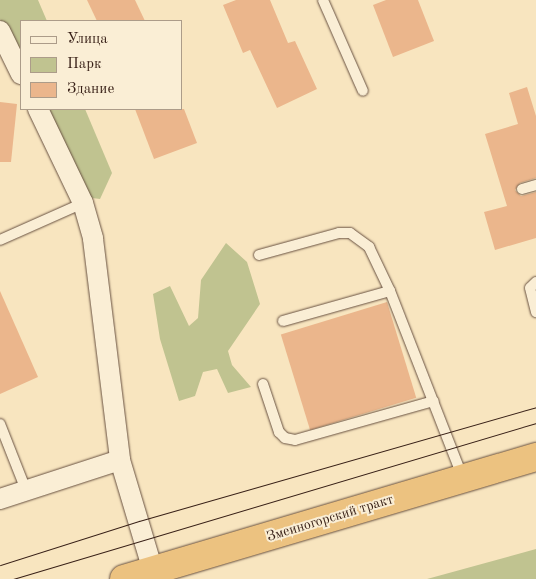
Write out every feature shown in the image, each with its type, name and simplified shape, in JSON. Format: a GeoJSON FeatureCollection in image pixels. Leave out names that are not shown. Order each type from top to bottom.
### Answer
{"type":"FeatureCollection","features":[{"type":"Feature","properties":{"kind":"highway","name":"Змеиногорский тракт"},"geometry":{"type":"LineString","coordinates":[[124,579],[156,575],[463,478],[536,457]]}},
{"type":"Feature","properties":{"kind":"street"},"geometry":{"type":"LineString","coordinates":[[0,31],[20,72]]}},
{"type":"Feature","properties":{"kind":"street"},"geometry":{"type":"LineString","coordinates":[[38,110],[83,204],[93,239],[120,460],[156,575]]}},
{"type":"Feature","properties":{"kind":"street"},"geometry":{"type":"LineString","coordinates":[[0,499],[120,460]]}},
{"type":"Feature","properties":{"kind":"lane"},"geometry":{"type":"LineString","coordinates":[[323,0],[363,91]]}},
{"type":"Feature","properties":{"kind":"lane"},"geometry":{"type":"LineString","coordinates":[[522,189],[536,185]]}},
{"type":"Feature","properties":{"kind":"lane"},"geometry":{"type":"LineString","coordinates":[[0,240],[83,204]]}},
{"type":"Feature","properties":{"kind":"lane"},"geometry":{"type":"LineString","coordinates":[[259,255],[339,233],[350,233],[369,247],[390,291],[463,478]]}},
{"type":"Feature","properties":{"kind":"lane"},"geometry":{"type":"LineString","coordinates":[[536,282],[530,288],[536,312]]}},
{"type":"Feature","properties":{"kind":"lane"},"geometry":{"type":"LineString","coordinates":[[283,320],[390,291]]}},
{"type":"Feature","properties":{"kind":"lane"},"geometry":{"type":"LineString","coordinates":[[263,384],[279,432],[285,438],[295,440],[434,401]]}},
{"type":"Feature","properties":{"kind":"lane"},"geometry":{"type":"LineString","coordinates":[[0,424],[26,490]]}},
{"type":"Feature","properties":{"kind":"green space"},"geometry":{"type":"Polygon","coordinates":[[[0,0],[38,0],[47,20],[20,20],[20,67],[0,19],[0,0]]]}},
{"type":"Feature","properties":{"kind":"green space"},"geometry":{"type":"Polygon","coordinates":[[[38,110],[85,110],[112,173],[100,199],[76,196],[38,110]]]}},
{"type":"Feature","properties":{"kind":"green space"},"geometry":{"type":"Polygon","coordinates":[[[226,243],[247,262],[260,304],[228,351],[232,365],[251,387],[228,393],[217,369],[203,372],[195,396],[179,401],[160,339],[153,294],[170,286],[189,326],[198,318],[201,280],[226,243]]]}},
{"type":"Feature","properties":{"kind":"green space"},"geometry":{"type":"Polygon","coordinates":[[[536,549],[536,579],[427,579],[536,549]]]}},
{"type":"Feature","properties":{"kind":"building"},"geometry":{"type":"Polygon","coordinates":[[[87,0],[135,0],[145,20],[97,20],[87,0]]]}},
{"type":"Feature","properties":{"kind":"building"},"geometry":{"type":"Polygon","coordinates":[[[236,0],[270,0],[288,43],[295,41],[317,89],[277,108],[250,50],[243,53],[223,5],[236,0]]]}},
{"type":"Feature","properties":{"kind":"building"},"geometry":{"type":"Polygon","coordinates":[[[386,0],[418,0],[434,41],[393,57],[373,5],[386,0]]]}},
{"type":"Feature","properties":{"kind":"building"},"geometry":{"type":"Polygon","coordinates":[[[527,87],[536,116],[536,178],[520,183],[515,190],[521,196],[536,192],[536,238],[495,250],[484,212],[507,206],[485,134],[518,124],[509,93],[527,87]]]}},
{"type":"Feature","properties":{"kind":"building"},"geometry":{"type":"Polygon","coordinates":[[[0,102],[17,104],[11,162],[0,162],[0,102]]]}},
{"type":"Feature","properties":{"kind":"building"},"geometry":{"type":"Polygon","coordinates":[[[184,109],[197,143],[154,159],[135,110],[184,109]]]}},
{"type":"Feature","properties":{"kind":"building"},"geometry":{"type":"Polygon","coordinates":[[[0,291],[38,377],[0,394],[0,291]]]}},
{"type":"Feature","properties":{"kind":"building"},"geometry":{"type":"Polygon","coordinates":[[[387,302],[416,398],[310,430],[281,334],[387,302]]]}},
{"type":"Feature","properties":{"kind":"tram line"},"geometry":{"type":"LineString","coordinates":[[0,565],[139,521],[536,407]]}},
{"type":"Feature","properties":{"kind":"tram line"},"geometry":{"type":"LineString","coordinates":[[13,579],[536,423]]}}]}
